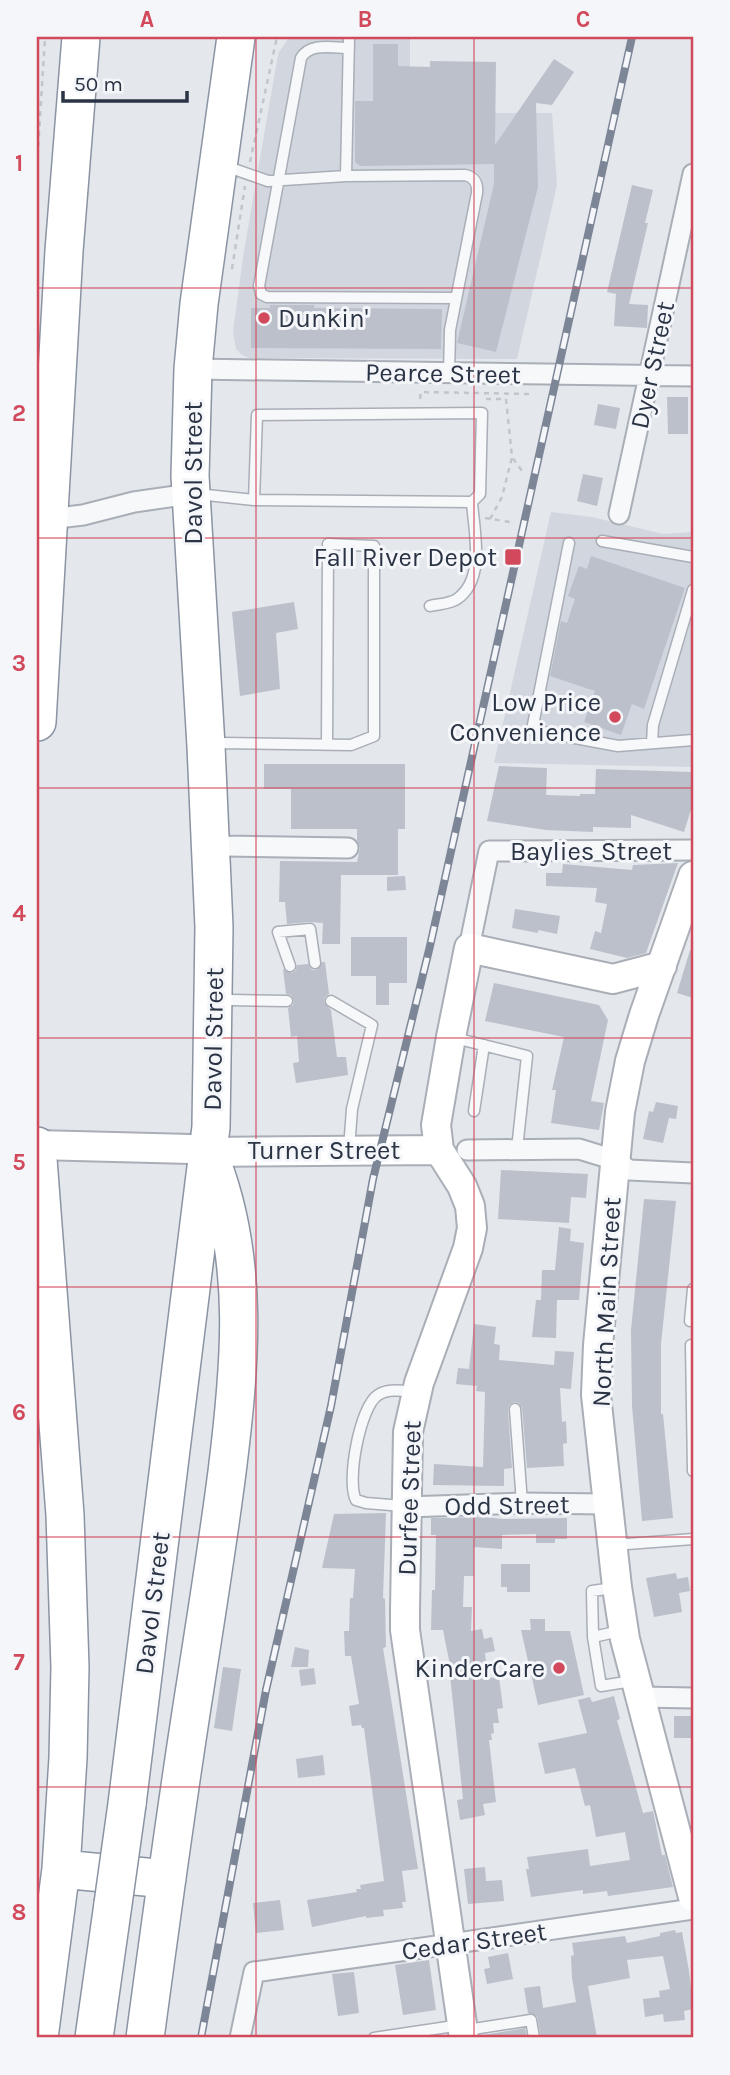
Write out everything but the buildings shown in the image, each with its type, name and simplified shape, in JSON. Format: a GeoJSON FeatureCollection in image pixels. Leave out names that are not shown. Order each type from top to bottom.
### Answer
{"type":"FeatureCollection","features":[{"type":"Feature","properties":{"kind":"highway"},"geometry":{"type":"LineString","coordinates":[[37,703],[43,519],[81,37]]}},
{"type":"Feature","properties":{"kind":"highway","name":"Davol Street"},"geometry":{"type":"LineString","coordinates":[[93,2038],[127,1804],[208,1152],[215,988],[211,838],[190,494],[194,369],[203,272],[236,37]]}},
{"type":"Feature","properties":{"kind":"highway"},"geometry":{"type":"LineString","coordinates":[[37,1145],[50,1363],[65,1515],[70,1636],[70,1727],[61,1869],[39,2038]]}},
{"type":"Feature","properties":{"kind":"highway"},"geometry":{"type":"LineString","coordinates":[[145,2038],[237,1396],[240,1331],[237,1269],[225,1199],[208,1152]]}},
{"type":"Feature","properties":{"kind":"highway"},"geometry":{"type":"LineString","coordinates":[[61,1869],[167,1879]]}},
{"type":"Feature","properties":{"kind":"main road","name":"North Main Street"},"geometry":{"type":"LineString","coordinates":[[693,876],[644,1015],[628,1074],[615,1160],[596,1365],[596,1395],[607,1504],[624,1630],[693,1897]]}},
{"type":"Feature","properties":{"kind":"main road"},"geometry":{"type":"LineString","coordinates":[[439,1150],[436,1125],[469,948],[613,979],[662,966]]}},
{"type":"Feature","properties":{"kind":"main road"},"geometry":{"type":"LineString","coordinates":[[613,979],[644,1015]]}},
{"type":"Feature","properties":{"kind":"main road","name":"Turner Street"},"geometry":{"type":"LineString","coordinates":[[37,1145],[191,1149],[208,1152],[439,1150]]}},
{"type":"Feature","properties":{"kind":"main road","name":"Durfee Street"},"geometry":{"type":"LineString","coordinates":[[439,1150],[462,1186],[470,1206],[472,1228],[468,1248],[417,1392],[408,1432],[405,1630],[463,2031]]}},
{"type":"Feature","properties":{"kind":"street","name":"Dyer Street"},"geometry":{"type":"LineString","coordinates":[[619,514],[693,174]]}},
{"type":"Feature","properties":{"kind":"street","name":"Pearce Street"},"geometry":{"type":"LineString","coordinates":[[194,369],[693,376]]}},
{"type":"Feature","properties":{"kind":"street"},"geometry":{"type":"LineString","coordinates":[[43,519],[83,515],[134,502],[190,494]]}},
{"type":"Feature","properties":{"kind":"street"},"geometry":{"type":"LineString","coordinates":[[211,838],[225,846],[348,848]]}},
{"type":"Feature","properties":{"kind":"street","name":"Baylies Street"},"geometry":{"type":"LineString","coordinates":[[469,948],[489,851],[693,850]]}},
{"type":"Feature","properties":{"kind":"street"},"geometry":{"type":"LineString","coordinates":[[467,1150],[579,1149],[615,1160],[629,1170],[693,1173]]}},
{"type":"Feature","properties":{"kind":"street","name":"Odd Street"},"geometry":{"type":"LineString","coordinates":[[407,1507],[522,1503],[607,1504]]}},
{"type":"Feature","properties":{"kind":"street"},"geometry":{"type":"LineString","coordinates":[[638,1688],[693,1698]]}},
{"type":"Feature","properties":{"kind":"street","name":"Cedar Street"},"geometry":{"type":"LineString","coordinates":[[240,2038],[254,1972],[693,1909]]}},
{"type":"Feature","properties":{"kind":"lane"},"geometry":{"type":"LineString","coordinates":[[346,176],[349,42],[314,48],[303,55],[259,286],[263,296],[456,298]]}},
{"type":"Feature","properties":{"kind":"lane"},"geometry":{"type":"LineString","coordinates":[[217,163],[268,181],[346,176],[465,175],[473,178],[477,184],[477,193],[450,330],[449,374]]}},
{"type":"Feature","properties":{"kind":"lane"},"geometry":{"type":"LineString","coordinates":[[190,494],[214,494],[254,500],[472,502],[480,494],[482,413],[257,415],[254,500]]}},
{"type":"Feature","properties":{"kind":"lane"},"geometry":{"type":"LineString","coordinates":[[430,606],[455,601],[471,585],[476,558],[472,502]]}},
{"type":"Feature","properties":{"kind":"lane"},"geometry":{"type":"LineString","coordinates":[[602,541],[693,557]]}},
{"type":"Feature","properties":{"kind":"lane"},"geometry":{"type":"LineString","coordinates":[[569,543],[532,730],[618,746],[693,740]]}},
{"type":"Feature","properties":{"kind":"lane"},"geometry":{"type":"LineString","coordinates":[[206,747],[221,743],[351,745],[374,736],[374,546],[328,544],[327,744]]}},
{"type":"Feature","properties":{"kind":"lane"},"geometry":{"type":"LineString","coordinates":[[652,743],[653,725],[693,590]]}},
{"type":"Feature","properties":{"kind":"lane"},"geometry":{"type":"LineString","coordinates":[[290,966],[278,932],[310,929],[315,963]]}},
{"type":"Feature","properties":{"kind":"lane"},"geometry":{"type":"LineString","coordinates":[[230,1000],[287,1001]]}},
{"type":"Feature","properties":{"kind":"lane"},"geometry":{"type":"LineString","coordinates":[[331,1001],[372,1025],[352,1109],[349,1151]]}},
{"type":"Feature","properties":{"kind":"lane"},"geometry":{"type":"LineString","coordinates":[[451,1037],[527,1056],[517,1149]]}},
{"type":"Feature","properties":{"kind":"lane"},"geometry":{"type":"LineString","coordinates":[[474,1111],[484,1045]]}},
{"type":"Feature","properties":{"kind":"lane"},"geometry":{"type":"LineString","coordinates":[[691,1321],[693,1289]]}},
{"type":"Feature","properties":{"kind":"lane"},"geometry":{"type":"LineString","coordinates":[[691,1345],[693,1471]]}},
{"type":"Feature","properties":{"kind":"lane"},"geometry":{"type":"LineString","coordinates":[[407,1507],[356,1500],[352,1474],[365,1417],[374,1398],[386,1392],[417,1392]]}},
{"type":"Feature","properties":{"kind":"lane"},"geometry":{"type":"LineString","coordinates":[[515,1409],[522,1503]]}},
{"type":"Feature","properties":{"kind":"lane"},"geometry":{"type":"LineString","coordinates":[[612,1546],[693,1539]]}},
{"type":"Feature","properties":{"kind":"lane"},"geometry":{"type":"LineString","coordinates":[[617,1587],[592,1591],[593,1637],[601,1686],[638,1688]]}},
{"type":"Feature","properties":{"kind":"lane"},"geometry":{"type":"LineString","coordinates":[[593,1637],[624,1630]]}},
{"type":"Feature","properties":{"kind":"lane"},"geometry":{"type":"LineString","coordinates":[[374,2038],[463,2031],[531,2020],[534,2038]]}},
{"type":"Feature","properties":{"kind":"path"},"geometry":{"type":"LineString","coordinates":[[37,166],[45,37]]}},
{"type":"Feature","properties":{"kind":"path"},"geometry":{"type":"LineString","coordinates":[[276,45],[277,37]]}},
{"type":"Feature","properties":{"kind":"path"},"geometry":{"type":"LineString","coordinates":[[490,519],[502,497],[512,457]]}},
{"type":"Feature","properties":{"kind":"shaded area"},"geometry":{"type":"Polygon","coordinates":[[[410,37],[410,113],[552,113],[557,185],[517,359],[249,358],[236,349],[233,332],[243,257],[276,66],[279,52],[288,39],[410,37]]]}},
{"type":"Feature","properties":{"kind":"shaded area"},"geometry":{"type":"Polygon","coordinates":[[[551,512],[592,517],[663,534],[693,532],[693,767],[494,763],[551,512]]]}},
{"type":"Feature","properties":{"kind":"railway"},"geometry":{"type":"LineString","coordinates":[[201,2038],[266,1690],[331,1406],[373,1179],[430,946],[632,37]]}},
{"type":"Feature","properties":{"kind":"place","name":"Dunkin'"},"geometry":{"type":"Point","coordinates":[264,318]}},
{"type":"Feature","properties":{"kind":"place","name":"Fall River Depot"},"geometry":{"type":"Point","coordinates":[513,557]}},
{"type":"Feature","properties":{"kind":"place","name":"Low Price Convenience"},"geometry":{"type":"Point","coordinates":[615,717]}},
{"type":"Feature","properties":{"kind":"place","name":"KinderCare"},"geometry":{"type":"Point","coordinates":[559,1668]}}]}
